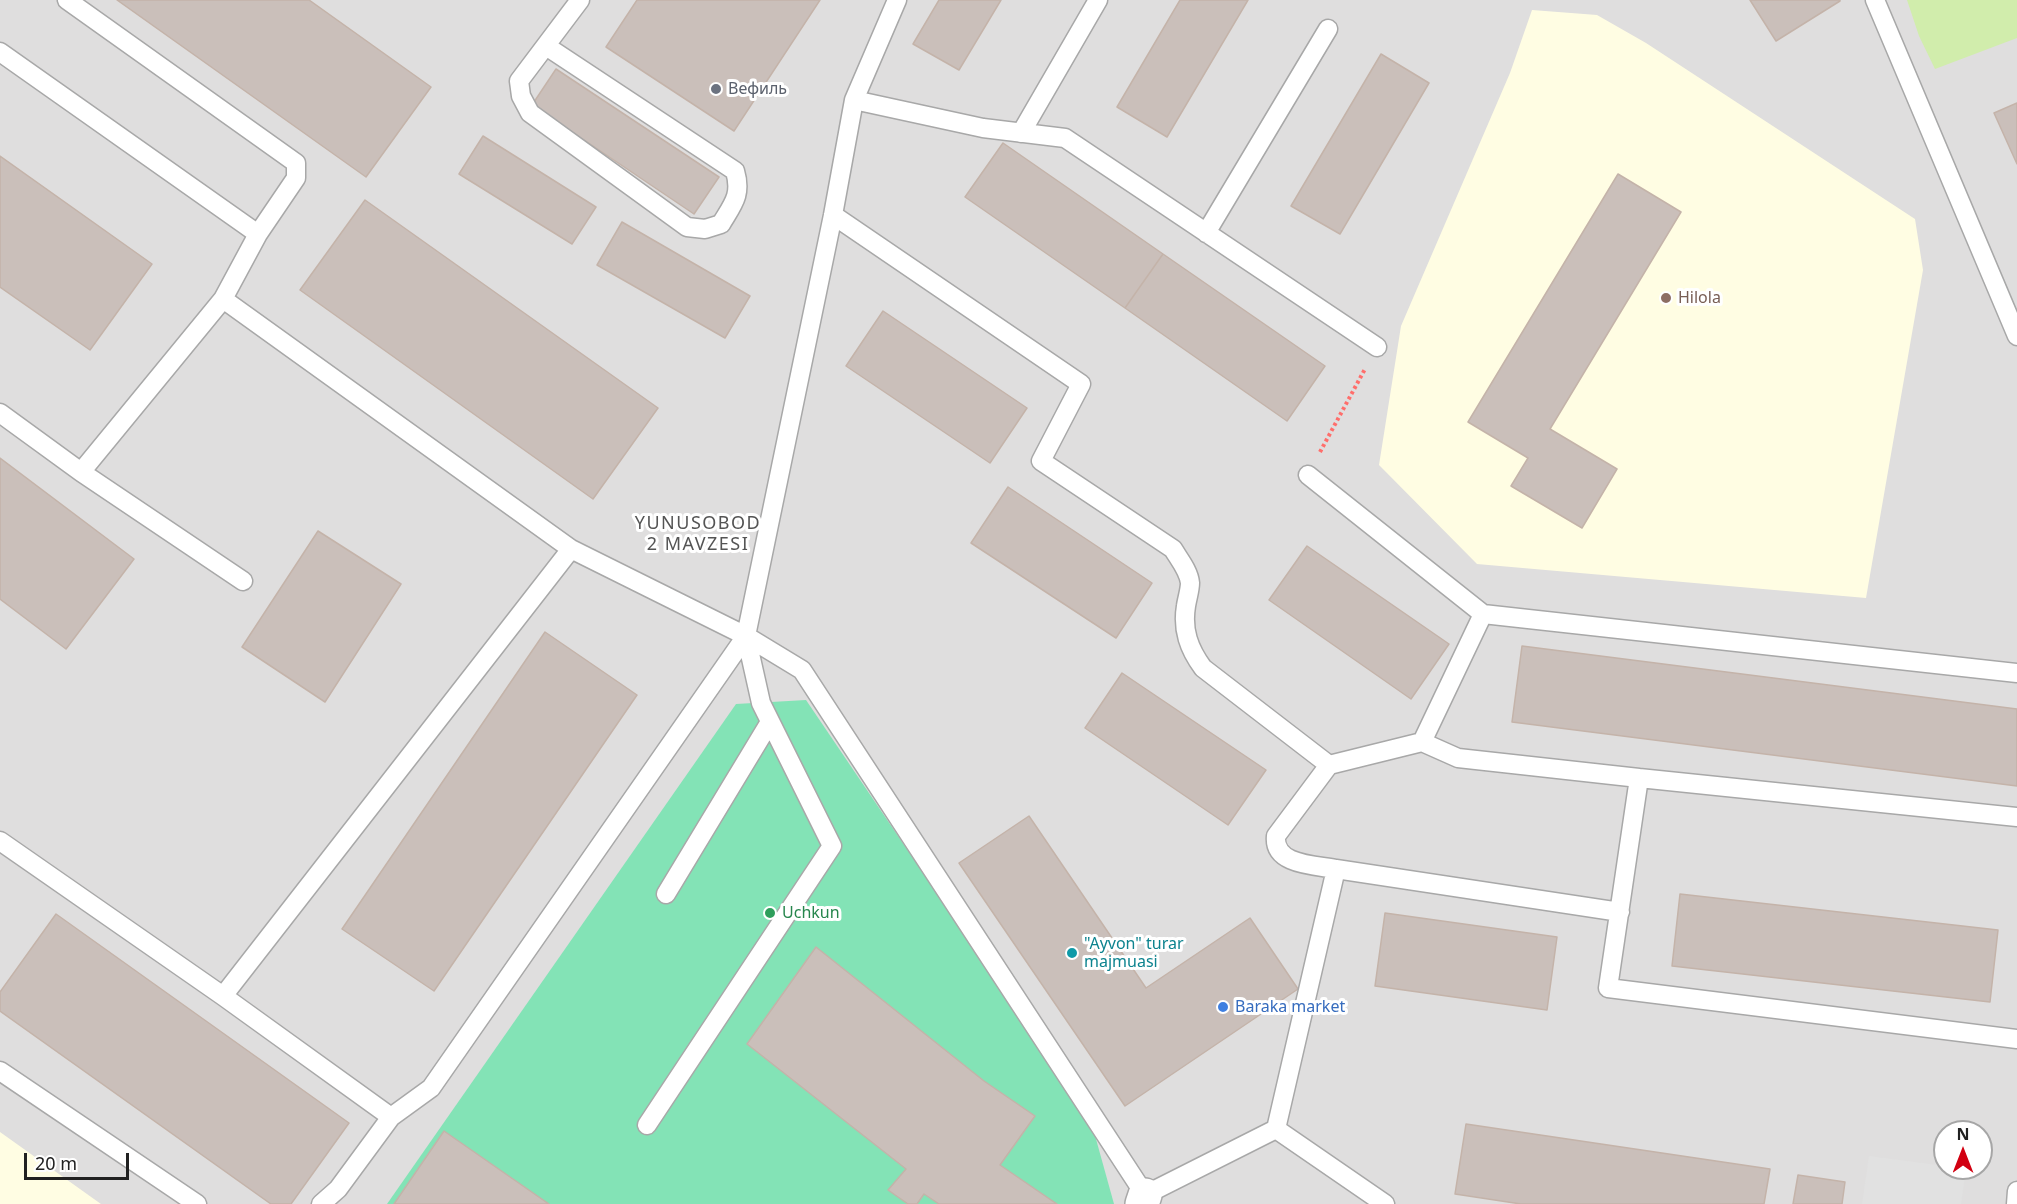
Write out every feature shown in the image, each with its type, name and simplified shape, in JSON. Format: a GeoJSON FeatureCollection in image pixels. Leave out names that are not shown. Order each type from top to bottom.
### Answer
{"type":"FeatureCollection","features":[{"type":"Feature","properties":{"kind":"lane"},"geometry":{"type":"LineString","coordinates":[[67,0],[296,163],[296,178],[258,234],[223,299],[81,472]]}},
{"type":"Feature","properties":{"kind":"lane"},"geometry":{"type":"LineString","coordinates":[[546,46],[735,171],[739,183],[738,195],[721,224],[705,229],[687,227],[530,113],[520,96],[519,81],[580,0]]}},
{"type":"Feature","properties":{"kind":"lane"},"geometry":{"type":"LineString","coordinates":[[321,1204],[338,1189],[391,1118],[431,1088],[746,636],[833,215],[854,99],[897,0]]}},
{"type":"Feature","properties":{"kind":"lane"},"geometry":{"type":"LineString","coordinates":[[1021,133],[1098,0]]}},
{"type":"Feature","properties":{"kind":"lane"},"geometry":{"type":"LineString","coordinates":[[1875,0],[2017,336]]}},
{"type":"Feature","properties":{"kind":"lane"},"geometry":{"type":"LineString","coordinates":[[1206,233],[1328,29]]}},
{"type":"Feature","properties":{"kind":"lane"},"geometry":{"type":"LineString","coordinates":[[0,52],[258,234]]}},
{"type":"Feature","properties":{"kind":"lane"},"geometry":{"type":"LineString","coordinates":[[854,99],[983,128],[1065,138],[1377,347]]}},
{"type":"Feature","properties":{"kind":"lane"},"geometry":{"type":"LineString","coordinates":[[833,215],[1081,384],[1041,461],[1173,549],[1190,583],[1184,619],[1191,651],[1203,668],[1329,765]]}},
{"type":"Feature","properties":{"kind":"lane"},"geometry":{"type":"LineString","coordinates":[[223,299],[571,549],[746,636],[802,670],[1144,1199],[1276,1129],[1336,869]]}},
{"type":"Feature","properties":{"kind":"lane"},"geometry":{"type":"LineString","coordinates":[[0,413],[81,472],[243,581]]}},
{"type":"Feature","properties":{"kind":"lane"},"geometry":{"type":"LineString","coordinates":[[1308,475],[1483,614],[2017,673]]}},
{"type":"Feature","properties":{"kind":"lane"},"geometry":{"type":"LineString","coordinates":[[223,996],[571,549]]}},
{"type":"Feature","properties":{"kind":"lane"},"geometry":{"type":"LineString","coordinates":[[1422,742],[1483,614]]}},
{"type":"Feature","properties":{"kind":"lane"},"geometry":{"type":"LineString","coordinates":[[647,1125],[832,846],[761,703],[746,636]]}},
{"type":"Feature","properties":{"kind":"lane"},"geometry":{"type":"LineString","coordinates":[[666,894],[770,722]]}},
{"type":"Feature","properties":{"kind":"lane"},"geometry":{"type":"LineString","coordinates":[[1620,912],[1336,869],[1287,859],[1279,853],[1275,845],[1276,836],[1280,827],[1329,765],[1422,742],[1458,758],[2017,817]]}},
{"type":"Feature","properties":{"kind":"lane"},"geometry":{"type":"LineString","coordinates":[[1639,778],[1608,988],[2017,1040]]}},
{"type":"Feature","properties":{"kind":"lane"},"geometry":{"type":"LineString","coordinates":[[0,841],[223,996],[391,1118]]}},
{"type":"Feature","properties":{"kind":"lane"},"geometry":{"type":"LineString","coordinates":[[0,1071],[197,1204]]}},
{"type":"Feature","properties":{"kind":"lane"},"geometry":{"type":"LineString","coordinates":[[1276,1129],[1385,1204]]}},
{"type":"Feature","properties":{"kind":"lane"},"geometry":{"type":"LineString","coordinates":[[2016,1204],[2017,1191]]}},
{"type":"Feature","properties":{"kind":"path"},"geometry":{"type":"LineString","coordinates":[[1308,475],[1377,347]]}},
{"type":"Feature","properties":{"kind":"shaded area","name":"YUNUSOBOD 2 MAVZESI"},"geometry":{"type":"Polygon","coordinates":[[[0,0],[2017,0],[2017,1204],[0,1204],[0,0]]]}},
{"type":"Feature","properties":{"kind":"shaded area","name":"Hilola"},"geometry":{"type":"Polygon","coordinates":[[[1532,10],[1597,15],[1646,43],[1915,219],[1923,270],[1866,598],[1477,564],[1379,465],[1401,326],[1510,73],[1532,10]]]}},
{"type":"Feature","properties":{"kind":"shaded area"},"geometry":{"type":"Polygon","coordinates":[[[0,1132],[101,1204],[0,1204],[0,1132]]]}},
{"type":"Feature","properties":{"kind":"shaded area"},"geometry":{"type":"Polygon","coordinates":[[[1869,1156],[1933,1164],[1933,1180],[1964,1180],[1961,1204],[1862,1204],[1869,1156]]]}},
{"type":"Feature","properties":{"kind":"green space"},"geometry":{"type":"Polygon","coordinates":[[[1907,0],[2017,0],[2017,38],[1935,69],[1919,36],[1907,0]]]}},
{"type":"Feature","properties":{"kind":"green space","name":"Uchkun"},"geometry":{"type":"Polygon","coordinates":[[[806,700],[1091,1121],[1114,1204],[387,1204],[736,704],[806,700]]]}},
{"type":"Feature","properties":{"kind":"building"},"geometry":{"type":"Polygon","coordinates":[[[117,0],[309,0],[431,87],[366,177],[117,0]]]}},
{"type":"Feature","properties":{"kind":"building","name":"Вефиль"},"geometry":{"type":"Polygon","coordinates":[[[637,0],[820,0],[734,131],[606,47],[637,0]]]}},
{"type":"Feature","properties":{"kind":"building"},"geometry":{"type":"Polygon","coordinates":[[[939,0],[1001,0],[959,70],[913,44],[939,0]]]}},
{"type":"Feature","properties":{"kind":"building"},"geometry":{"type":"Polygon","coordinates":[[[1180,0],[1248,0],[1167,137],[1117,107],[1180,0]]]}},
{"type":"Feature","properties":{"kind":"building"},"geometry":{"type":"Polygon","coordinates":[[[1750,0],[1840,0],[1840,1],[1776,41],[1750,0]]]}},
{"type":"Feature","properties":{"kind":"building"},"geometry":{"type":"Polygon","coordinates":[[[1381,54],[1429,83],[1340,234],[1291,206],[1381,54]]]}},
{"type":"Feature","properties":{"kind":"building"},"geometry":{"type":"Polygon","coordinates":[[[556,69],[719,177],[694,214],[532,105],[556,69]]]}},
{"type":"Feature","properties":{"kind":"building"},"geometry":{"type":"Polygon","coordinates":[[[2017,103],[2017,164],[1994,113],[2017,103]]]}},
{"type":"Feature","properties":{"kind":"building"},"geometry":{"type":"Polygon","coordinates":[[[483,136],[596,207],[572,244],[459,174],[483,136]]]}},
{"type":"Feature","properties":{"kind":"building"},"geometry":{"type":"Polygon","coordinates":[[[1003,143],[1163,254],[1125,308],[965,197],[1003,143]]]}},
{"type":"Feature","properties":{"kind":"building"},"geometry":{"type":"Polygon","coordinates":[[[0,156],[152,264],[90,350],[0,287],[0,156]]]}},
{"type":"Feature","properties":{"kind":"building"},"geometry":{"type":"Polygon","coordinates":[[[1618,174],[1681,212],[1550,429],[1617,469],[1582,528],[1511,486],[1528,458],[1468,422],[1618,174]]]}},
{"type":"Feature","properties":{"kind":"building"},"geometry":{"type":"Polygon","coordinates":[[[365,200],[658,408],[593,499],[300,290],[365,200]]]}},
{"type":"Feature","properties":{"kind":"building"},"geometry":{"type":"Polygon","coordinates":[[[622,222],[750,296],[725,338],[597,265],[622,222]]]}},
{"type":"Feature","properties":{"kind":"building"},"geometry":{"type":"Polygon","coordinates":[[[1163,254],[1325,366],[1287,421],[1125,308],[1163,254]]]}},
{"type":"Feature","properties":{"kind":"building"},"geometry":{"type":"Polygon","coordinates":[[[883,311],[1027,408],[990,463],[846,366],[883,311]]]}},
{"type":"Feature","properties":{"kind":"building"},"geometry":{"type":"Polygon","coordinates":[[[0,458],[134,559],[66,649],[0,599],[0,458]]]}},
{"type":"Feature","properties":{"kind":"building"},"geometry":{"type":"Polygon","coordinates":[[[1008,487],[1152,583],[1116,638],[971,543],[1008,487]]]}},
{"type":"Feature","properties":{"kind":"building"},"geometry":{"type":"Polygon","coordinates":[[[318,531],[401,584],[325,702],[242,647],[318,531]]]}},
{"type":"Feature","properties":{"kind":"building"},"geometry":{"type":"Polygon","coordinates":[[[1307,546],[1449,644],[1411,699],[1269,600],[1307,546]]]}},
{"type":"Feature","properties":{"kind":"building"},"geometry":{"type":"Polygon","coordinates":[[[545,632],[637,695],[434,991],[342,929],[545,632]]]}},
{"type":"Feature","properties":{"kind":"building"},"geometry":{"type":"Polygon","coordinates":[[[1522,646],[2017,709],[2017,786],[1512,722],[1522,646]]]}},
{"type":"Feature","properties":{"kind":"building"},"geometry":{"type":"Polygon","coordinates":[[[1122,673],[1266,770],[1228,825],[1085,728],[1122,673]]]}},
{"type":"Feature","properties":{"kind":"building","name":"\"Ayvon\" turar majmuasi"},"geometry":{"type":"Polygon","coordinates":[[[1029,816],[1146,988],[1250,918],[1298,989],[1125,1106],[959,863],[1029,816]]]}},
{"type":"Feature","properties":{"kind":"building"},"geometry":{"type":"Polygon","coordinates":[[[1680,894],[1998,930],[1990,1002],[1672,966],[1680,894]]]}},
{"type":"Feature","properties":{"kind":"building"},"geometry":{"type":"Polygon","coordinates":[[[1385,913],[1557,937],[1547,1010],[1375,986],[1385,913]]]}},
{"type":"Feature","properties":{"kind":"building"},"geometry":{"type":"Polygon","coordinates":[[[56,914],[349,1123],[291,1204],[271,1204],[0,1011],[0,992],[56,914]]]}},
{"type":"Feature","properties":{"kind":"building"},"geometry":{"type":"Polygon","coordinates":[[[816,947],[984,1081],[1035,1116],[1000,1165],[1057,1204],[939,1204],[924,1194],[917,1204],[908,1204],[888,1190],[906,1169],[747,1044],[816,947]]]}},
{"type":"Feature","properties":{"kind":"building"},"geometry":{"type":"Polygon","coordinates":[[[1466,1124],[1770,1169],[1764,1204],[1521,1204],[1455,1194],[1466,1124]]]}},
{"type":"Feature","properties":{"kind":"building"},"geometry":{"type":"Polygon","coordinates":[[[444,1131],[549,1204],[394,1204],[444,1131]]]}},
{"type":"Feature","properties":{"kind":"building"},"geometry":{"type":"Polygon","coordinates":[[[1798,1175],[1845,1182],[1842,1204],[1793,1204],[1798,1175]]]}},
{"type":"Feature","properties":{"kind":"place","name":"Вефиль"},"geometry":{"type":"Point","coordinates":[716,89]}},
{"type":"Feature","properties":{"kind":"place","name":"Hilola"},"geometry":{"type":"Point","coordinates":[1666,298]}},
{"type":"Feature","properties":{"kind":"place","name":"Uchkun"},"geometry":{"type":"Point","coordinates":[770,913]}},
{"type":"Feature","properties":{"kind":"place","name":"\"Ayvon\" turar majmuasi"},"geometry":{"type":"Point","coordinates":[1072,953]}},
{"type":"Feature","properties":{"kind":"place","name":"Baraka market"},"geometry":{"type":"Point","coordinates":[1223,1007]}},
{"type":"Feature","properties":{"kind":"district","name":"YUNUSOBOD 2 MAVZESI"},"geometry":{"type":"Point","coordinates":[698,534]}}]}
